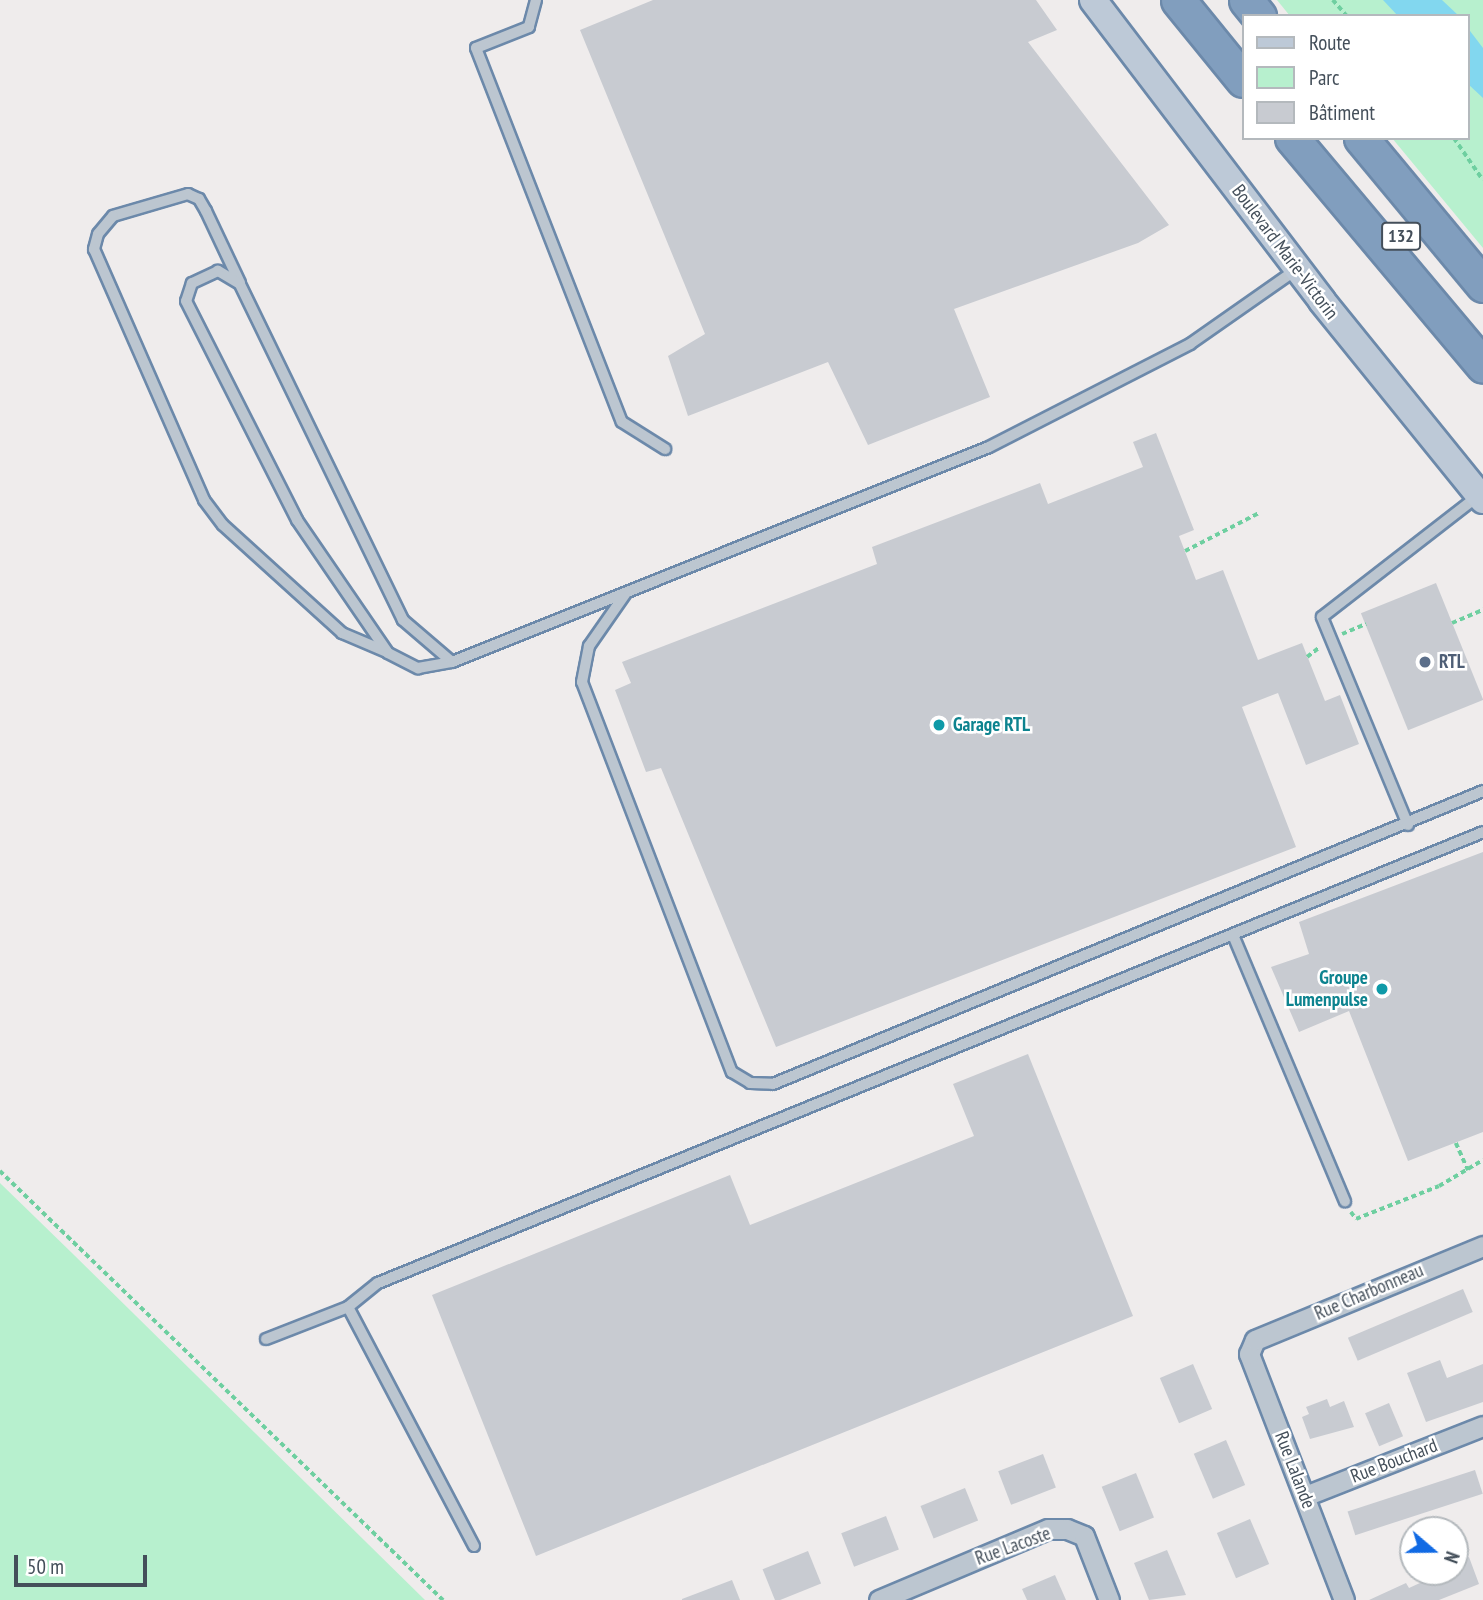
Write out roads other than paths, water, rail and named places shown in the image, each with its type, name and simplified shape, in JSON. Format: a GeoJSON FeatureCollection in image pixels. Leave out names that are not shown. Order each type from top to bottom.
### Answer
{"type":"FeatureCollection","features":[{"type":"Feature","properties":{"kind":"highway"},"geometry":{"type":"LineString","coordinates":[[1178,0],[1242,78]]}},
{"type":"Feature","properties":{"kind":"highway"},"geometry":{"type":"LineString","coordinates":[[1205,0],[1242,45]]}},
{"type":"Feature","properties":{"kind":"highway"},"geometry":{"type":"LineString","coordinates":[[1246,0],[1257,14]]}},
{"type":"Feature","properties":{"kind":"highway"},"geometry":{"type":"LineString","coordinates":[[1294,140],[1483,369]]}},
{"type":"Feature","properties":{"kind":"highway","name":"132"},"geometry":{"type":"LineString","coordinates":[[1322,140],[1483,334]]}},
{"type":"Feature","properties":{"kind":"highway"},"geometry":{"type":"LineString","coordinates":[[1363,140],[1483,285]]}},
{"type":"Feature","properties":{"kind":"street","name":"Boulevard Marie-Victorin"},"geometry":{"type":"LineString","coordinates":[[1093,0],[1297,268],[1481,498]]}},
{"type":"Feature","properties":{"kind":"street","name":"Rue Charbonneau"},"geometry":{"type":"LineString","coordinates":[[1255,1340],[1483,1246]]}},
{"type":"Feature","properties":{"kind":"street","name":"Rue Lalande"},"geometry":{"type":"LineString","coordinates":[[1255,1340],[1250,1354],[1344,1600]]}},
{"type":"Feature","properties":{"kind":"street","name":"Rue Bouchard"},"geometry":{"type":"LineString","coordinates":[[1305,1496],[1483,1426]]}},
{"type":"Feature","properties":{"kind":"street","name":"Rue Lacoste"},"geometry":{"type":"LineString","coordinates":[[884,1599],[1048,1529],[1067,1529],[1084,1536],[1110,1600]]}},
{"type":"Feature","properties":{"kind":"lane"},"geometry":{"type":"LineString","coordinates":[[536,0],[529,27],[476,48],[622,422],[666,449]]}},
{"type":"Feature","properties":{"kind":"lane"},"geometry":{"type":"LineString","coordinates":[[452,662],[402,620],[199,199],[188,194],[113,216],[98,234],[94,249],[204,500],[223,525],[342,633],[418,668],[452,662],[989,447],[1190,344],[1297,268]]}},
{"type":"Feature","properties":{"kind":"lane"},"geometry":{"type":"LineString","coordinates":[[240,284],[218,271],[192,283],[186,301],[298,520],[388,653]]}},
{"type":"Feature","properties":{"kind":"lane"},"geometry":{"type":"LineString","coordinates":[[1408,825],[1322,617],[1481,498]]}},
{"type":"Feature","properties":{"kind":"lane"},"geometry":{"type":"LineString","coordinates":[[626,592],[589,646],[582,682],[732,1072],[750,1083],[773,1084],[1408,825],[1483,791]]}},
{"type":"Feature","properties":{"kind":"lane"},"geometry":{"type":"LineString","coordinates":[[266,1339],[348,1307],[378,1283],[1483,832]]}},
{"type":"Feature","properties":{"kind":"lane"},"geometry":{"type":"LineString","coordinates":[[1233,935],[1345,1201]]}},
{"type":"Feature","properties":{"kind":"lane"},"geometry":{"type":"LineString","coordinates":[[348,1307],[474,1546]]}},
{"type":"Feature","properties":{"kind":"water"},"geometry":{"type":"Polygon","coordinates":[[[1383,0],[1442,0],[1457,14],[1396,14],[1383,0]]]}},
{"type":"Feature","properties":{"kind":"water"},"geometry":{"type":"Polygon","coordinates":[[[1469,30],[1483,48],[1483,98],[1469,85],[1469,30]]]}},
{"type":"Feature","properties":{"kind":"place","name":"RTL"},"geometry":{"type":"Point","coordinates":[1425,662]}},
{"type":"Feature","properties":{"kind":"place","name":"Garage RTL"},"geometry":{"type":"Point","coordinates":[939,725]}},
{"type":"Feature","properties":{"kind":"place","name":"Groupe Lumenpulse"},"geometry":{"type":"Point","coordinates":[1382,989]}}]}
